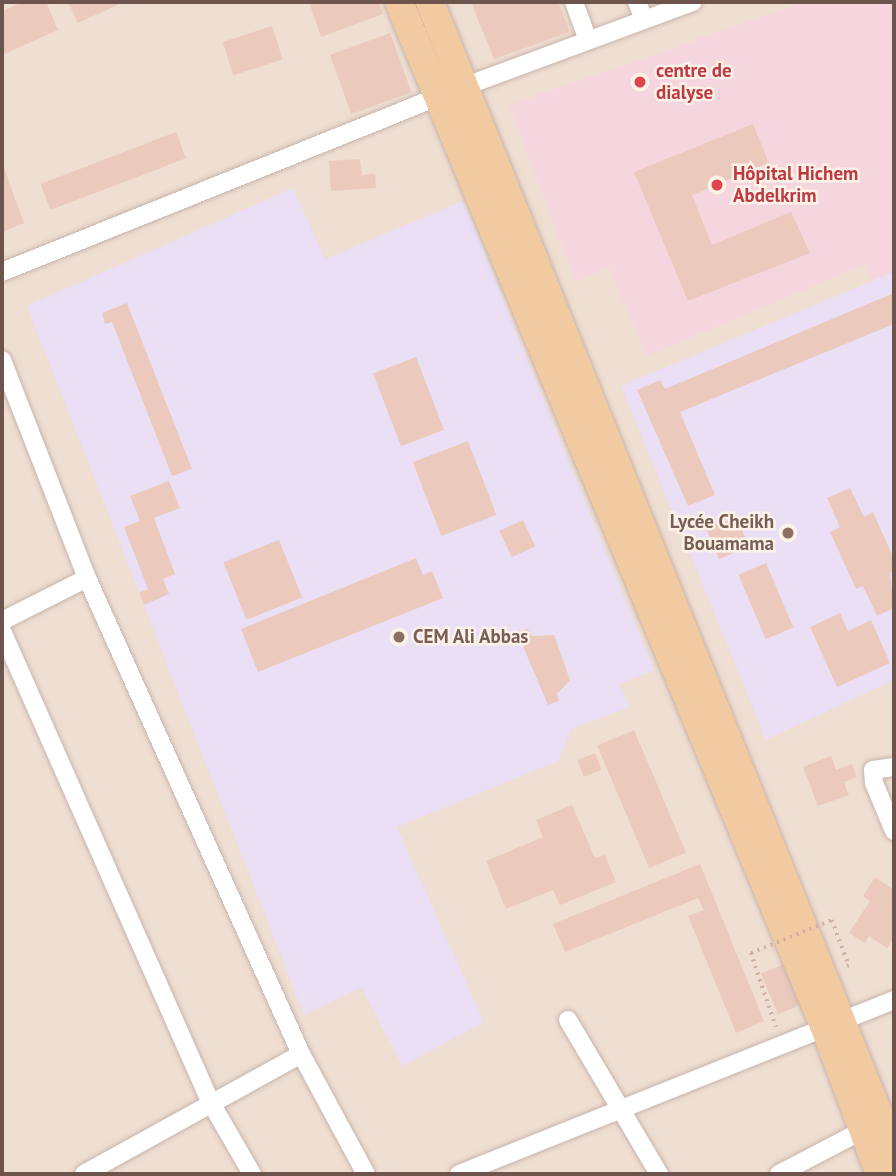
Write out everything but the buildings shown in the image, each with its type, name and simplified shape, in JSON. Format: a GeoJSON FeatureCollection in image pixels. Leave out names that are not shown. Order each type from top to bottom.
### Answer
{"type":"FeatureCollection","features":[{"type":"Feature","properties":{"kind":"main road"},"geometry":{"type":"LineString","coordinates":[[399,2],[436,97],[834,1024],[894,1152]]}},
{"type":"Feature","properties":{"kind":"main road"},"geometry":{"type":"LineString","coordinates":[[430,2],[590,388],[834,1024],[863,1130],[880,1174]]}},
{"type":"Feature","properties":{"kind":"street"},"geometry":{"type":"LineString","coordinates":[[574,2],[587,38]]}},
{"type":"Feature","properties":{"kind":"street"},"geometry":{"type":"LineString","coordinates":[[2,272],[587,38],[640,10],[694,2]]}},
{"type":"Feature","properties":{"kind":"street"},"geometry":{"type":"LineString","coordinates":[[2,360],[88,578],[301,1054],[366,1174]]}},
{"type":"Feature","properties":{"kind":"street"},"geometry":{"type":"LineString","coordinates":[[2,621],[88,578]]}},
{"type":"Feature","properties":{"kind":"street"},"geometry":{"type":"LineString","coordinates":[[2,631],[210,1101],[253,1174]]}},
{"type":"Feature","properties":{"kind":"street"},"geometry":{"type":"LineString","coordinates":[[894,767],[873,770],[874,783],[894,831]]}},
{"type":"Feature","properties":{"kind":"street"},"geometry":{"type":"LineString","coordinates":[[459,1174],[894,1000]]}},
{"type":"Feature","properties":{"kind":"street"},"geometry":{"type":"LineString","coordinates":[[568,1020],[659,1174]]}},
{"type":"Feature","properties":{"kind":"street"},"geometry":{"type":"LineString","coordinates":[[84,1174],[210,1101],[301,1054]]}},
{"type":"Feature","properties":{"kind":"street"},"geometry":{"type":"LineString","coordinates":[[779,1174],[863,1130]]}},
{"type":"Feature","properties":{"kind":"path"},"geometry":{"type":"LineString","coordinates":[[782,1044],[751,953],[832,920],[849,966]]}},
{"type":"Feature","properties":{"kind":"shaded area"},"geometry":{"type":"Polygon","coordinates":[[[2,2],[894,2],[894,1174],[2,1174],[2,2]]]}},
{"type":"Feature","properties":{"kind":"shaded area","name":"Hôpital Hichem Abdelkrim"},"geometry":{"type":"Polygon","coordinates":[[[805,2],[894,2],[894,272],[872,281],[864,265],[647,356],[609,268],[575,281],[509,105],[805,2]]]}},
{"type":"Feature","properties":{"kind":"shaded area","name":"CEM Ali Abbas"},"geometry":{"type":"Polygon","coordinates":[[[293,188],[325,259],[463,201],[654,670],[620,684],[630,707],[571,729],[558,761],[397,827],[484,1022],[402,1066],[361,987],[304,1015],[27,306],[293,188]]]}},
{"type":"Feature","properties":{"kind":"shaded area","name":"Lycée Cheikh Bouamama"},"geometry":{"type":"Polygon","coordinates":[[[894,272],[894,680],[766,740],[621,386],[894,272]]]}},
{"type":"Feature","properties":{"kind":"place","name":"centre de dialyse"},"geometry":{"type":"Point","coordinates":[640,82]}},
{"type":"Feature","properties":{"kind":"place","name":"Hôpital Hichem Abdelkrim"},"geometry":{"type":"Point","coordinates":[717,185]}},
{"type":"Feature","properties":{"kind":"place","name":"Lycée Cheikh Bouamama"},"geometry":{"type":"Point","coordinates":[788,533]}},
{"type":"Feature","properties":{"kind":"place","name":"CEM Ali Abbas"},"geometry":{"type":"Point","coordinates":[399,637]}}]}
